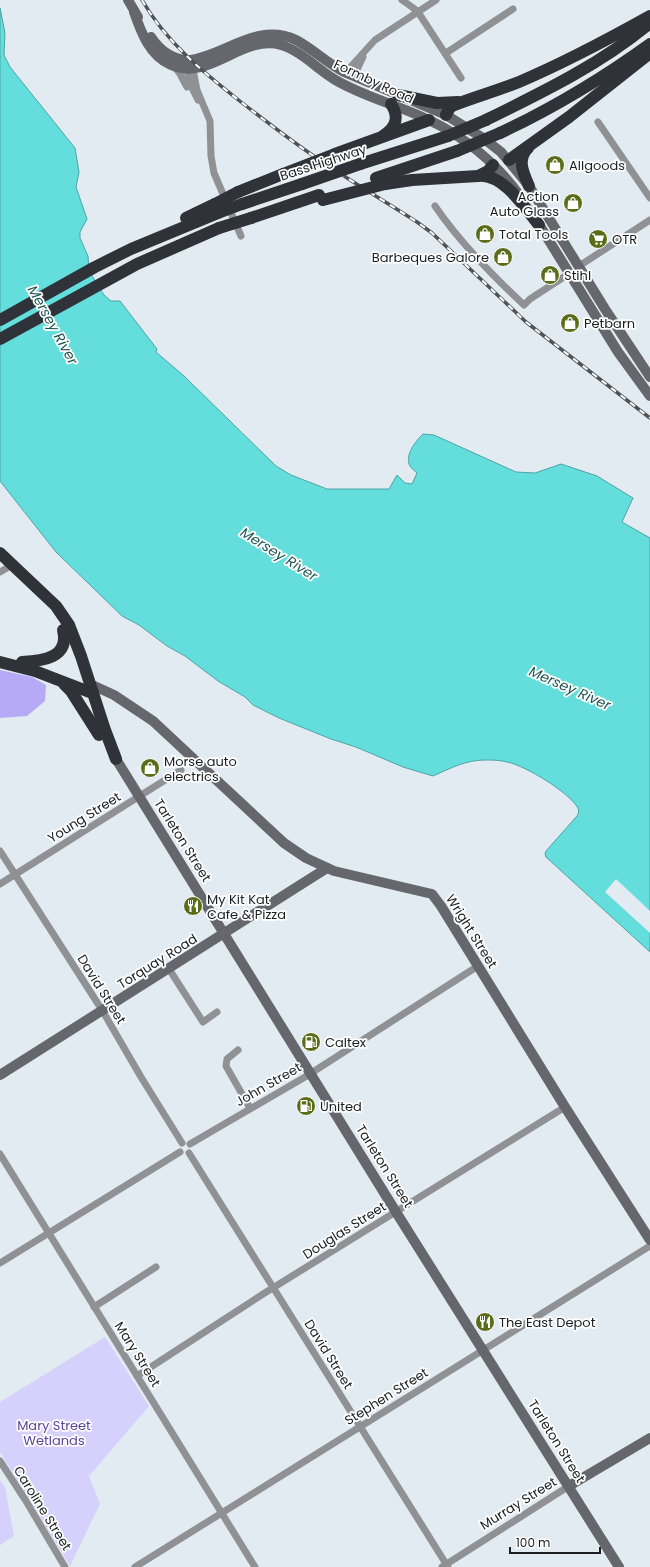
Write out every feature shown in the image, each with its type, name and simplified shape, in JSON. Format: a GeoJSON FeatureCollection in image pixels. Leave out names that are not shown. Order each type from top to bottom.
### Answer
{"type":"FeatureCollection","features":[{"type":"Feature","properties":{"kind":"highway"},"geometry":{"type":"LineString","coordinates":[[446,115],[452,106],[517,83],[599,45],[650,16]]}},
{"type":"Feature","properties":{"kind":"highway","name":"Bass Highway"},"geometry":{"type":"LineString","coordinates":[[216,208],[242,204],[448,136],[486,120],[566,79],[605,56],[650,23]]}},
{"type":"Feature","properties":{"kind":"highway"},"geometry":{"type":"LineString","coordinates":[[0,339],[137,264],[219,228],[269,212],[380,181],[500,133],[575,94],[650,44]]}},
{"type":"Feature","properties":{"kind":"highway"},"geometry":{"type":"LineString","coordinates":[[509,160],[622,77],[650,53]]}},
{"type":"Feature","properties":{"kind":"highway"},"geometry":{"type":"LineString","coordinates":[[381,136],[389,132],[395,123],[394,100],[452,103],[473,99]]}},
{"type":"Feature","properties":{"kind":"highway"},"geometry":{"type":"LineString","coordinates":[[0,320],[95,267],[125,248],[216,208],[238,192],[381,136],[429,120]]}},
{"type":"Feature","properties":{"kind":"highway"},"geometry":{"type":"LineString","coordinates":[[529,186],[522,163],[524,153],[531,145]]}},
{"type":"Feature","properties":{"kind":"highway"},"geometry":{"type":"LineString","coordinates":[[478,176],[488,171],[490,161]]}},
{"type":"Feature","properties":{"kind":"highway"},"geometry":{"type":"LineString","coordinates":[[380,181],[487,176],[503,184],[539,225]]}},
{"type":"Feature","properties":{"kind":"highway","name":"Tarleton Street"},"geometry":{"type":"LineString","coordinates":[[0,553],[60,612],[69,625],[79,649],[86,687],[99,735],[116,759]]}},
{"type":"Feature","properties":{"kind":"highway","name":"Tarleton Street"},"geometry":{"type":"LineString","coordinates":[[46,598],[63,630],[116,759]]}},
{"type":"Feature","properties":{"kind":"highway"},"geometry":{"type":"LineString","coordinates":[[0,662],[22,662],[45,659],[56,654],[61,649],[64,641],[63,630]]}},
{"type":"Feature","properties":{"kind":"highway"},"geometry":{"type":"LineString","coordinates":[[0,662],[36,670],[62,682],[86,687]]}},
{"type":"Feature","properties":{"kind":"highway"},"geometry":{"type":"LineString","coordinates":[[22,662],[44,666],[86,687]]}},
{"type":"Feature","properties":{"kind":"highway"},"geometry":{"type":"LineString","coordinates":[[62,682],[71,691],[99,735]]}},
{"type":"Feature","properties":{"kind":"main road"},"geometry":{"type":"LineString","coordinates":[[128,0],[152,39],[171,56],[189,64]]}},
{"type":"Feature","properties":{"kind":"main road"},"geometry":{"type":"LineString","coordinates":[[134,12],[141,32],[152,49],[161,59],[174,66],[189,64]]}},
{"type":"Feature","properties":{"kind":"main road","name":"Formby Road"},"geometry":{"type":"LineString","coordinates":[[281,40],[321,71],[348,87],[446,115],[491,143],[509,160],[529,186],[605,309],[650,377]]}},
{"type":"Feature","properties":{"kind":"main road","name":"Formby Road"},"geometry":{"type":"LineString","coordinates":[[189,64],[254,45],[268,44],[281,40],[303,44],[349,75],[462,138],[490,161],[516,190],[570,273],[618,352],[650,396]]}},
{"type":"Feature","properties":{"kind":"main road"},"geometry":{"type":"LineString","coordinates":[[337,81],[349,75]]}},
{"type":"Feature","properties":{"kind":"main road"},"geometry":{"type":"LineString","coordinates":[[348,87],[349,75]]}},
{"type":"Feature","properties":{"kind":"main road"},"geometry":{"type":"LineString","coordinates":[[429,120],[446,115],[450,127],[462,138]]}},
{"type":"Feature","properties":{"kind":"main road"},"geometry":{"type":"LineString","coordinates":[[474,132],[490,150],[490,161],[509,160]]}},
{"type":"Feature","properties":{"kind":"main road"},"geometry":{"type":"LineString","coordinates":[[570,273],[579,266]]}},
{"type":"Feature","properties":{"kind":"main road","name":"Wright Street"},"geometry":{"type":"LineString","coordinates":[[86,687],[141,713],[161,728],[284,843],[306,858],[349,876],[432,894],[441,906],[565,1107],[650,1240]]}},
{"type":"Feature","properties":{"kind":"main road","name":"Tarleton Street"},"geometry":{"type":"LineString","coordinates":[[116,759],[396,1212],[619,1567]]}},
{"type":"Feature","properties":{"kind":"main road","name":"Torquay Road"},"geometry":{"type":"LineString","coordinates":[[0,1075],[225,934],[327,868]]}},
{"type":"Feature","properties":{"kind":"main road","name":"Murray Street"},"geometry":{"type":"LineString","coordinates":[[569,1486],[649,1440]]}},
{"type":"Feature","properties":{"kind":"street"},"geometry":{"type":"LineString","coordinates":[[402,0],[418,12],[461,78]]}},
{"type":"Feature","properties":{"kind":"street"},"geometry":{"type":"LineString","coordinates":[[349,75],[372,43],[436,0]]}},
{"type":"Feature","properties":{"kind":"street"},"geometry":{"type":"LineString","coordinates":[[446,53],[513,9]]}},
{"type":"Feature","properties":{"kind":"street"},"geometry":{"type":"LineString","coordinates":[[189,64],[191,88],[197,100]]}},
{"type":"Feature","properties":{"kind":"street"},"geometry":{"type":"LineString","coordinates":[[189,64],[197,90],[208,113],[211,125],[211,156],[214,173],[240,236]]}},
{"type":"Feature","properties":{"kind":"street"},"geometry":{"type":"LineString","coordinates":[[174,66],[182,76],[189,91],[208,113]]}},
{"type":"Feature","properties":{"kind":"street"},"geometry":{"type":"LineString","coordinates":[[598,122],[650,198]]}},
{"type":"Feature","properties":{"kind":"street"},"geometry":{"type":"LineString","coordinates":[[434,206],[447,225],[506,289],[524,305],[530,299],[570,273]]}},
{"type":"Feature","properties":{"kind":"street"},"geometry":{"type":"LineString","coordinates":[[579,266],[650,220]]}},
{"type":"Feature","properties":{"kind":"street"},"geometry":{"type":"LineString","coordinates":[[0,572],[12,565]]}},
{"type":"Feature","properties":{"kind":"street","name":"Young Street"},"geometry":{"type":"LineString","coordinates":[[0,884],[181,770]]}},
{"type":"Feature","properties":{"kind":"street","name":"David Street"},"geometry":{"type":"LineString","coordinates":[[0,851],[102,1010],[140,1077],[182,1143]]}},
{"type":"Feature","properties":{"kind":"street","name":"John Street"},"geometry":{"type":"LineString","coordinates":[[190,1144],[311,1073],[478,966]]}},
{"type":"Feature","properties":{"kind":"street"},"geometry":{"type":"LineString","coordinates":[[169,969],[203,1022],[217,1012]]}},
{"type":"Feature","properties":{"kind":"street"},"geometry":{"type":"LineString","coordinates":[[238,1050],[227,1059],[226,1066],[250,1108]]}},
{"type":"Feature","properties":{"kind":"street","name":"Douglas Street"},"geometry":{"type":"LineString","coordinates":[[137,1376],[274,1288],[565,1107]]}},
{"type":"Feature","properties":{"kind":"street"},"geometry":{"type":"LineString","coordinates":[[186,1142],[190,1144],[191,1150],[189,1153],[185,1155],[180,1152],[179,1146],[182,1143],[186,1142]]}},
{"type":"Feature","properties":{"kind":"street"},"geometry":{"type":"LineString","coordinates":[[0,1263],[180,1152]]}},
{"type":"Feature","properties":{"kind":"street","name":"David Street"},"geometry":{"type":"LineString","coordinates":[[189,1153],[446,1566]]}},
{"type":"Feature","properties":{"kind":"street","name":"Mary Street"},"geometry":{"type":"LineString","coordinates":[[0,1154],[255,1567]]}},
{"type":"Feature","properties":{"kind":"street","name":"Stephen Street"},"geometry":{"type":"LineString","coordinates":[[135,1567],[650,1246]]}},
{"type":"Feature","properties":{"kind":"street"},"geometry":{"type":"LineString","coordinates":[[94,1307],[156,1267]]}},
{"type":"Feature","properties":{"kind":"street","name":"Caroline Street"},"geometry":{"type":"LineString","coordinates":[[0,1461],[30,1507],[65,1567]]}},
{"type":"Feature","properties":{"kind":"street","name":"Murray Street"},"geometry":{"type":"LineString","coordinates":[[446,1566],[569,1486]]}},
{"type":"Feature","properties":{"kind":"green space","name":"Mary Street Wetlands"},"geometry":{"type":"Polygon","coordinates":[[[105,1337],[149,1406],[89,1476],[100,1504],[70,1566],[0,1452],[0,1402],[105,1337]]]}},
{"type":"Feature","properties":{"kind":"green space"},"geometry":{"type":"Polygon","coordinates":[[[0,1480],[5,1487],[14,1536],[0,1545],[0,1480]]]}},
{"type":"Feature","properties":{"kind":"shaded area"},"geometry":{"type":"Polygon","coordinates":[[[0,670],[32,677],[46,685],[45,701],[27,716],[0,718],[0,670]]]}},
{"type":"Feature","properties":{"kind":"water","name":"Mersey River"},"geometry":{"type":"Polygon","coordinates":[[[0,8],[5,33],[4,55],[10,67],[75,148],[79,172],[76,187],[87,219],[80,232],[80,238],[88,256],[89,271],[104,295],[111,301],[120,301],[157,349],[156,352],[184,376],[276,466],[291,475],[327,489],[389,489],[397,475],[405,483],[412,484],[417,473],[410,466],[409,457],[414,444],[423,434],[434,435],[516,472],[535,473],[561,464],[597,476],[633,498],[622,522],[650,538],[650,952],[546,857],[546,851],[579,812],[578,808],[566,794],[546,780],[524,768],[499,760],[471,761],[433,776],[403,767],[356,747],[331,739],[279,718],[253,705],[245,697],[218,681],[185,656],[167,646],[139,625],[122,616],[56,552],[0,481],[0,8]]]}},
{"type":"Feature","properties":{"kind":"pier"},"geometry":{"type":"Polygon","coordinates":[[[616,879],[650,911],[650,933],[605,892],[616,879]]]}},
{"type":"Feature","properties":{"kind":"railway"},"geometry":{"type":"LineString","coordinates":[[142,0],[162,29],[199,68],[261,118],[303,148],[432,233],[526,322],[650,418]]}},
{"type":"Feature","properties":{"kind":"place","name":"Allgoods"},"geometry":{"type":"Point","coordinates":[555,165]}},
{"type":"Feature","properties":{"kind":"place","name":"Action Auto Glass"},"geometry":{"type":"Point","coordinates":[573,203]}},
{"type":"Feature","properties":{"kind":"place","name":"Total Tools"},"geometry":{"type":"Point","coordinates":[485,234]}},
{"type":"Feature","properties":{"kind":"place","name":"OTR"},"geometry":{"type":"Point","coordinates":[598,239]}},
{"type":"Feature","properties":{"kind":"place","name":"Barbeques Galore"},"geometry":{"type":"Point","coordinates":[503,257]}},
{"type":"Feature","properties":{"kind":"place","name":"Stihl"},"geometry":{"type":"Point","coordinates":[550,275]}},
{"type":"Feature","properties":{"kind":"place","name":"Petbarn"},"geometry":{"type":"Point","coordinates":[570,323]}},
{"type":"Feature","properties":{"kind":"place","name":"Morse auto electrics"},"geometry":{"type":"Point","coordinates":[150,768]}},
{"type":"Feature","properties":{"kind":"place","name":"My Kit Kat Cafe & Pizza"},"geometry":{"type":"Point","coordinates":[193,906]}},
{"type":"Feature","properties":{"kind":"place","name":"Caltex"},"geometry":{"type":"Point","coordinates":[311,1042]}},
{"type":"Feature","properties":{"kind":"place","name":"United"},"geometry":{"type":"Point","coordinates":[306,1106]}},
{"type":"Feature","properties":{"kind":"place","name":"The East Depot"},"geometry":{"type":"Point","coordinates":[485,1322]}}]}
